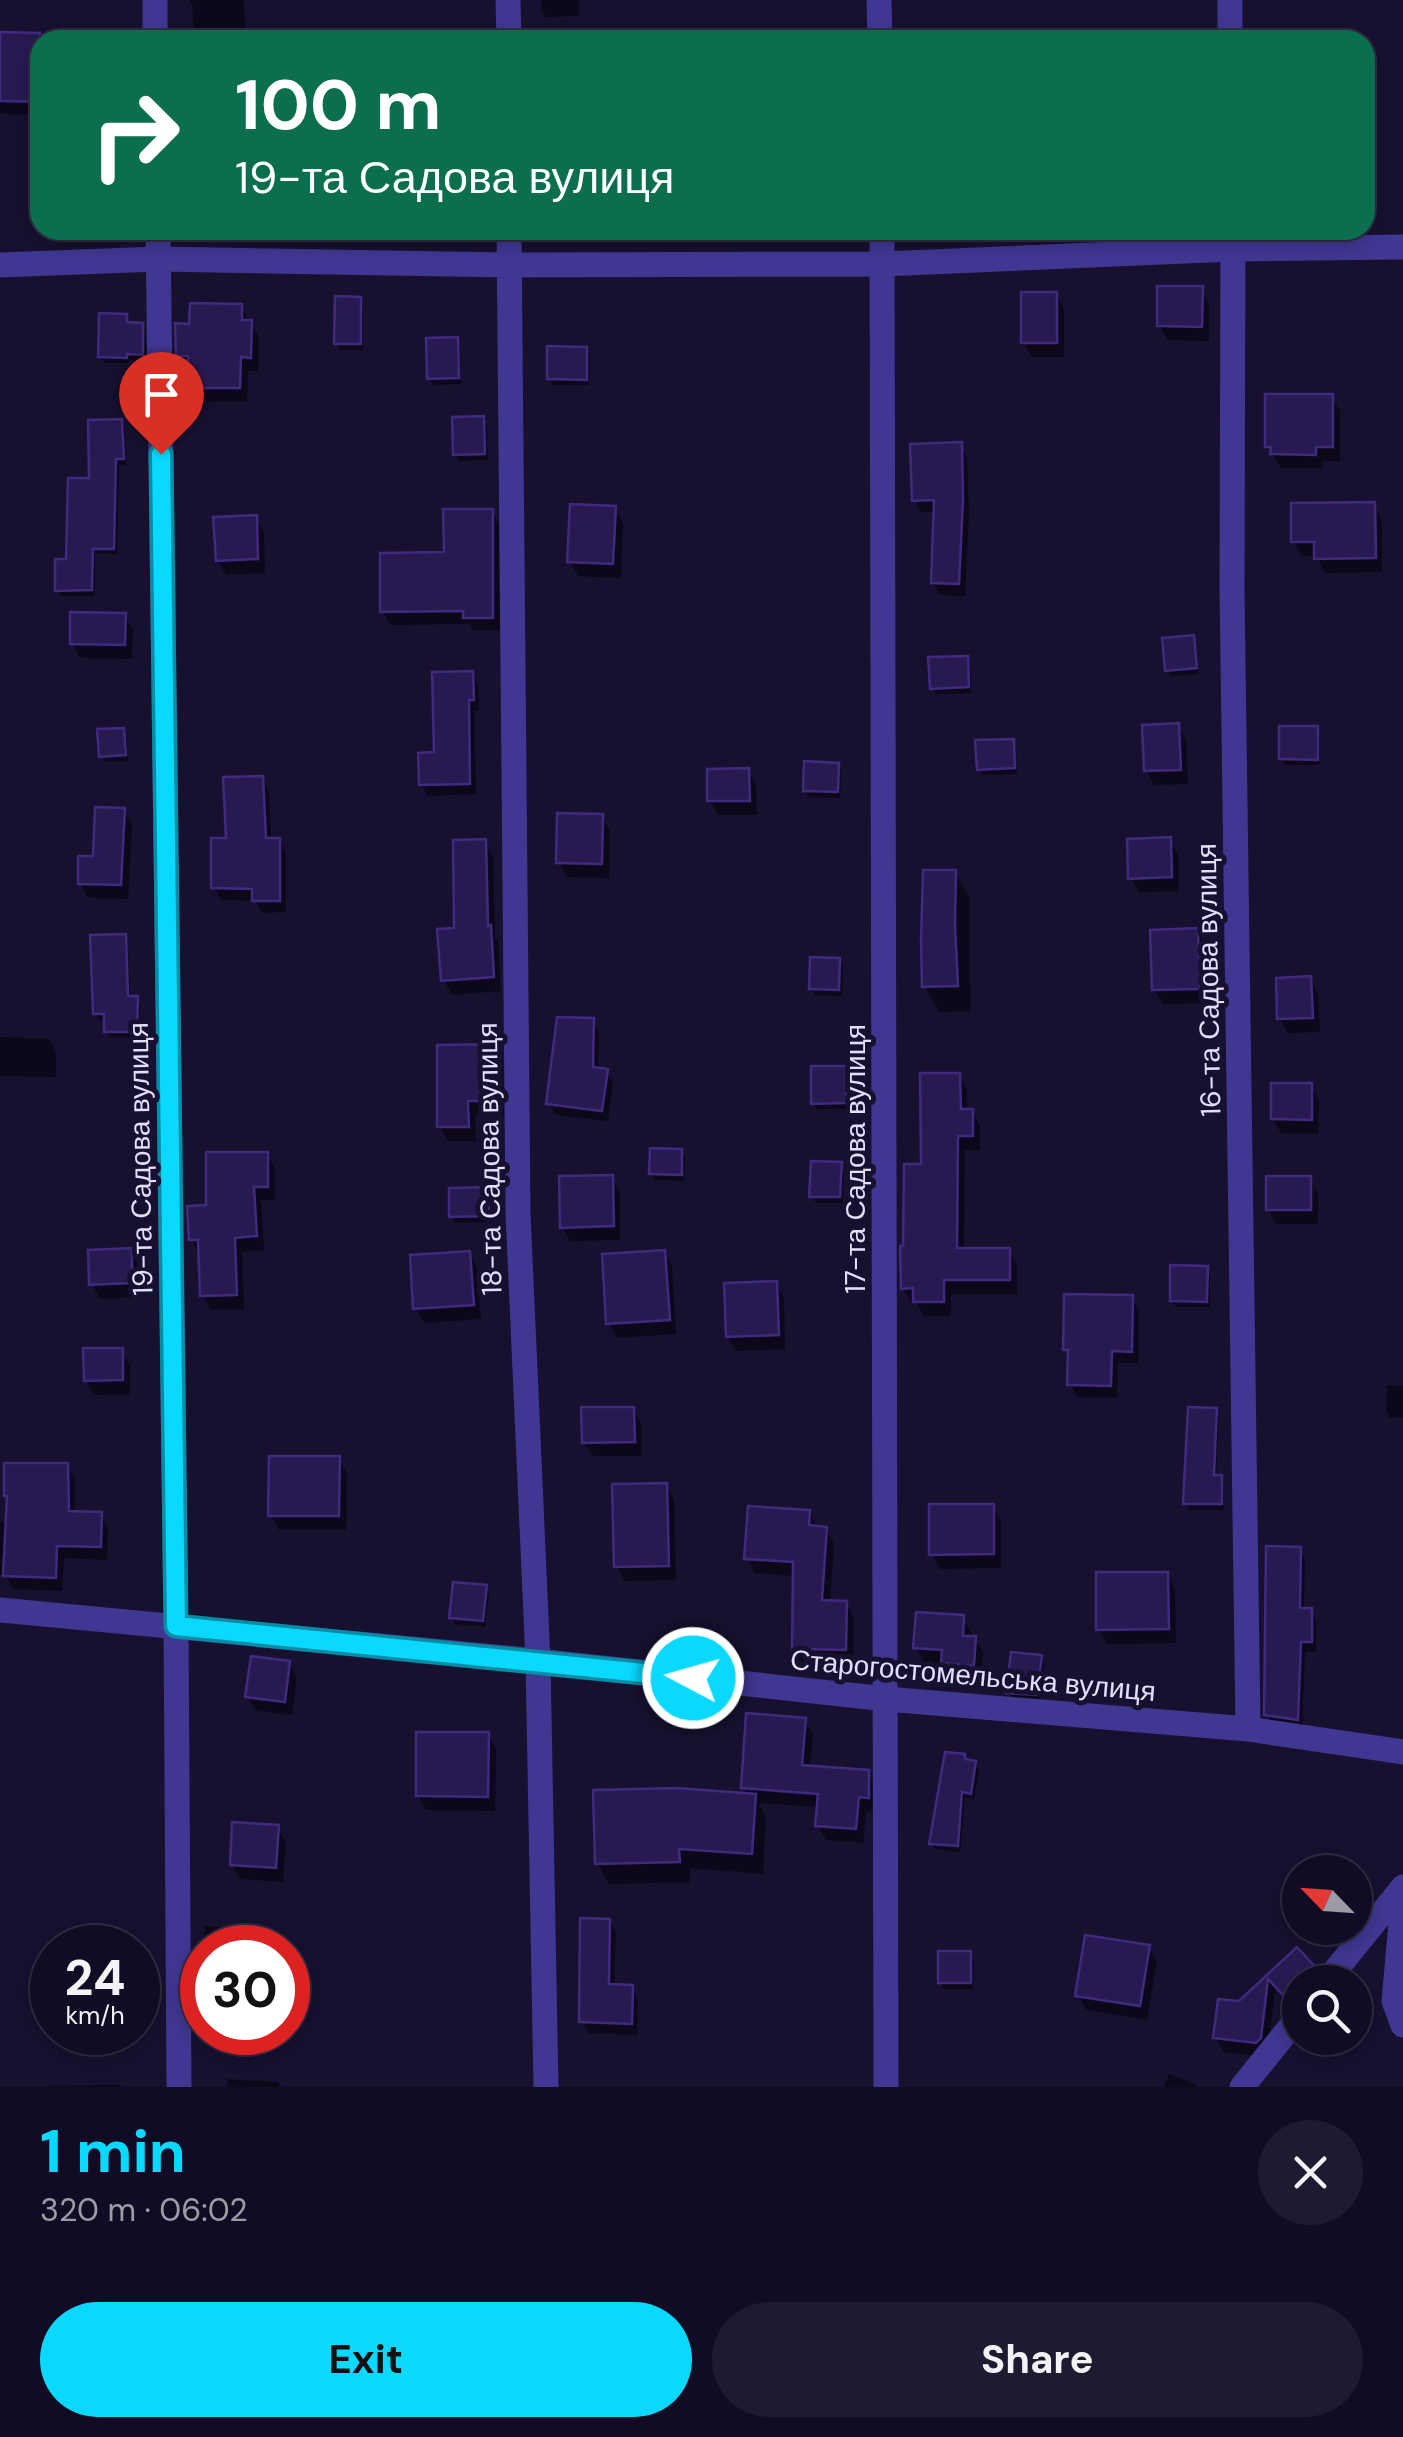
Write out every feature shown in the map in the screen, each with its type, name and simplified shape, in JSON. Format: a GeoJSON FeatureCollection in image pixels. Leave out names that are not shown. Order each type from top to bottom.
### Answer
{"type":"FeatureCollection","features":[{"type":"Feature","properties":{"kind":"street"},"geometry":{"type":"LineString","coordinates":[[155,0],[156,30]]}},
{"type":"Feature","properties":{"kind":"street"},"geometry":{"type":"LineString","coordinates":[[508,0],[508,30]]}},
{"type":"Feature","properties":{"kind":"street"},"geometry":{"type":"LineString","coordinates":[[879,0],[880,30]]}},
{"type":"Feature","properties":{"kind":"street"},"geometry":{"type":"LineString","coordinates":[[1230,0],[1230,30]]}},
{"type":"Feature","properties":{"kind":"street","name":"19-та Садова вулиця"},"geometry":{"type":"LineString","coordinates":[[158,240],[179,2087]]}},
{"type":"Feature","properties":{"kind":"street","name":"18-та Садова вулиця"},"geometry":{"type":"LineString","coordinates":[[509,240],[518,1213],[538,1661],[546,2087]]}},
{"type":"Feature","properties":{"kind":"street","name":"17-та Садова вулиця"},"geometry":{"type":"LineString","coordinates":[[882,240],[886,2087]]}},
{"type":"Feature","properties":{"kind":"street"},"geometry":{"type":"LineString","coordinates":[[0,266],[158,259],[509,265],[883,264],[1219,240]]}},
{"type":"Feature","properties":{"kind":"street","name":"16-та Садова вулиця"},"geometry":{"type":"LineString","coordinates":[[1233,240],[1232,590],[1248,1729]]}},
{"type":"Feature","properties":{"kind":"street"},"geometry":{"type":"LineString","coordinates":[[1254,240],[1403,247]]}},
{"type":"Feature","properties":{"kind":"street","name":"Старогостомельська вулиця"},"geometry":{"type":"LineString","coordinates":[[0,1610],[538,1661],[886,1699],[1248,1729],[1403,1752]]}},
{"type":"Feature","properties":{"kind":"street"},"geometry":{"type":"LineString","coordinates":[[1340,1965],[1403,1887]]}},
{"type":"Feature","properties":{"kind":"street"},"geometry":{"type":"LineString","coordinates":[[1403,1901],[1394,2001],[1403,2025]]}},
{"type":"Feature","properties":{"kind":"street"},"geometry":{"type":"LineString","coordinates":[[1242,2087],[1282,2037]]}},
{"type":"Feature","properties":{"kind":"building"},"geometry":{"type":"Polygon","coordinates":[[[0,32],[30,33],[30,102],[0,101],[0,32]]]}},
{"type":"Feature","properties":{"kind":"building"},"geometry":{"type":"Polygon","coordinates":[[[1157,286],[1203,286],[1202,327],[1157,326],[1157,286]]]}},
{"type":"Feature","properties":{"kind":"building"},"geometry":{"type":"Polygon","coordinates":[[[1021,292],[1057,292],[1057,343],[1021,343],[1021,292]]]}},
{"type":"Feature","properties":{"kind":"building"},"geometry":{"type":"Polygon","coordinates":[[[335,296],[361,297],[361,344],[334,344],[335,296]]]}},
{"type":"Feature","properties":{"kind":"building"},"geometry":{"type":"Polygon","coordinates":[[[190,303],[242,304],[242,320],[252,320],[251,358],[241,357],[240,388],[188,388],[188,356],[176,356],[175,323],[189,324],[190,303]]]}},
{"type":"Feature","properties":{"kind":"building"},"geometry":{"type":"Polygon","coordinates":[[[99,313],[127,314],[127,322],[143,323],[143,355],[98,357],[99,313]]]}},
{"type":"Feature","properties":{"kind":"building"},"geometry":{"type":"Polygon","coordinates":[[[458,337],[459,378],[427,379],[426,338],[458,337]]]}},
{"type":"Feature","properties":{"kind":"building"},"geometry":{"type":"Polygon","coordinates":[[[547,346],[587,347],[587,380],[547,379],[547,346]]]}},
{"type":"Feature","properties":{"kind":"building"},"geometry":{"type":"Polygon","coordinates":[[[1265,394],[1333,394],[1333,447],[1316,447],[1316,455],[1270,454],[1271,447],[1265,447],[1265,394]]]}},
{"type":"Feature","properties":{"kind":"building"},"geometry":{"type":"Polygon","coordinates":[[[484,416],[485,454],[453,455],[452,417],[484,416]]]}},
{"type":"Feature","properties":{"kind":"building"},"geometry":{"type":"Polygon","coordinates":[[[122,419],[124,459],[116,459],[114,549],[93,549],[92,590],[55,591],[55,559],[66,559],[68,478],[89,478],[88,420],[122,419]]]}},
{"type":"Feature","properties":{"kind":"building"},"geometry":{"type":"Polygon","coordinates":[[[962,442],[959,584],[931,583],[934,500],[912,501],[910,444],[962,442]]]}},
{"type":"Feature","properties":{"kind":"building"},"geometry":{"type":"Polygon","coordinates":[[[1375,502],[1376,558],[1314,559],[1314,542],[1291,542],[1291,503],[1375,502]]]}},
{"type":"Feature","properties":{"kind":"building"},"geometry":{"type":"Polygon","coordinates":[[[570,504],[616,506],[613,564],[567,562],[570,504]]]}},
{"type":"Feature","properties":{"kind":"building"},"geometry":{"type":"Polygon","coordinates":[[[443,509],[493,509],[493,618],[463,618],[463,611],[380,612],[380,553],[444,552],[443,509]]]}},
{"type":"Feature","properties":{"kind":"building"},"geometry":{"type":"Polygon","coordinates":[[[257,515],[258,559],[216,561],[213,517],[257,515]]]}},
{"type":"Feature","properties":{"kind":"building"},"geometry":{"type":"Polygon","coordinates":[[[70,612],[126,613],[125,645],[70,644],[70,612]]]}},
{"type":"Feature","properties":{"kind":"building"},"geometry":{"type":"Polygon","coordinates":[[[1194,635],[1197,668],[1165,671],[1162,638],[1194,635]]]}},
{"type":"Feature","properties":{"kind":"building"},"geometry":{"type":"Polygon","coordinates":[[[968,656],[969,687],[930,689],[928,657],[968,656]]]}},
{"type":"Feature","properties":{"kind":"building"},"geometry":{"type":"Polygon","coordinates":[[[473,671],[474,700],[469,700],[470,784],[419,785],[418,753],[434,752],[432,672],[473,671]]]}},
{"type":"Feature","properties":{"kind":"building"},"geometry":{"type":"Polygon","coordinates":[[[1179,723],[1181,770],[1144,771],[1142,725],[1179,723]]]}},
{"type":"Feature","properties":{"kind":"building"},"geometry":{"type":"Polygon","coordinates":[[[1279,726],[1318,726],[1318,760],[1279,759],[1279,726]]]}},
{"type":"Feature","properties":{"kind":"building"},"geometry":{"type":"Polygon","coordinates":[[[124,728],[126,755],[99,757],[97,729],[124,728]]]}},
{"type":"Feature","properties":{"kind":"building"},"geometry":{"type":"Polygon","coordinates":[[[1014,739],[1015,768],[977,770],[975,740],[1014,739]]]}},
{"type":"Feature","properties":{"kind":"building"},"geometry":{"type":"Polygon","coordinates":[[[804,761],[839,763],[838,792],[803,791],[804,761]]]}},
{"type":"Feature","properties":{"kind":"building"},"geometry":{"type":"Polygon","coordinates":[[[749,768],[750,801],[707,801],[707,769],[749,768]]]}},
{"type":"Feature","properties":{"kind":"building"},"geometry":{"type":"Polygon","coordinates":[[[263,776],[266,838],[280,838],[280,901],[252,901],[252,889],[211,888],[211,838],[226,838],[223,777],[263,776]]]}},
{"type":"Feature","properties":{"kind":"building"},"geometry":{"type":"Polygon","coordinates":[[[95,807],[125,808],[121,885],[78,884],[78,856],[93,856],[95,807]]]}},
{"type":"Feature","properties":{"kind":"building"},"geometry":{"type":"Polygon","coordinates":[[[557,813],[603,814],[602,864],[556,863],[557,813]]]}},
{"type":"Feature","properties":{"kind":"building"},"geometry":{"type":"Polygon","coordinates":[[[1171,837],[1172,877],[1128,879],[1127,839],[1171,837]]]}},
{"type":"Feature","properties":{"kind":"building"},"geometry":{"type":"Polygon","coordinates":[[[486,839],[488,926],[491,925],[494,977],[441,981],[437,929],[454,928],[453,840],[486,839]]]}},
{"type":"Feature","properties":{"kind":"building"},"geometry":{"type":"Polygon","coordinates":[[[923,870],[956,870],[958,986],[922,987],[923,870]]]}},
{"type":"Feature","properties":{"kind":"building"},"geometry":{"type":"Polygon","coordinates":[[[1198,928],[1200,989],[1152,990],[1150,930],[1198,928]]]}},
{"type":"Feature","properties":{"kind":"building"},"geometry":{"type":"Polygon","coordinates":[[[126,934],[128,996],[138,996],[137,1032],[104,1032],[104,1014],[93,1014],[90,935],[126,934]]]}},
{"type":"Feature","properties":{"kind":"building"},"geometry":{"type":"Polygon","coordinates":[[[810,957],[840,958],[839,990],[809,989],[810,957]]]}},
{"type":"Feature","properties":{"kind":"building"},"geometry":{"type":"Polygon","coordinates":[[[1311,976],[1313,1018],[1277,1019],[1276,978],[1311,976]]]}},
{"type":"Feature","properties":{"kind":"building"},"geometry":{"type":"Polygon","coordinates":[[[557,1017],[594,1018],[593,1067],[608,1069],[602,1111],[546,1104],[557,1017]]]}},
{"type":"Feature","properties":{"kind":"building"},"geometry":{"type":"Polygon","coordinates":[[[496,1044],[497,1101],[468,1101],[469,1127],[437,1127],[437,1045],[496,1044]]]}},
{"type":"Feature","properties":{"kind":"building"},"geometry":{"type":"Polygon","coordinates":[[[811,1066],[846,1066],[846,1103],[811,1104],[811,1066]]]}},
{"type":"Feature","properties":{"kind":"building"},"geometry":{"type":"Polygon","coordinates":[[[920,1073],[960,1073],[961,1109],[973,1109],[973,1136],[958,1136],[957,1248],[1010,1248],[1010,1280],[944,1280],[944,1302],[913,1302],[913,1288],[901,1289],[904,1164],[921,1164],[920,1073]]]}},
{"type":"Feature","properties":{"kind":"building"},"geometry":{"type":"Polygon","coordinates":[[[1271,1083],[1312,1083],[1312,1120],[1271,1119],[1271,1083]]]}},
{"type":"Feature","properties":{"kind":"building"},"geometry":{"type":"Polygon","coordinates":[[[650,1148],[682,1149],[682,1175],[649,1174],[650,1148]]]}},
{"type":"Feature","properties":{"kind":"building"},"geometry":{"type":"Polygon","coordinates":[[[206,1152],[268,1152],[268,1187],[254,1187],[257,1236],[235,1238],[237,1295],[200,1296],[198,1240],[189,1240],[187,1206],[206,1205],[206,1152]]]}},
{"type":"Feature","properties":{"kind":"building"},"geometry":{"type":"Polygon","coordinates":[[[811,1161],[842,1162],[840,1197],[809,1197],[811,1161]]]}},
{"type":"Feature","properties":{"kind":"building"},"geometry":{"type":"Polygon","coordinates":[[[613,1175],[614,1226],[560,1228],[559,1176],[613,1175]]]}},
{"type":"Feature","properties":{"kind":"building"},"geometry":{"type":"Polygon","coordinates":[[[1266,1176],[1311,1176],[1311,1210],[1266,1210],[1266,1176]]]}},
{"type":"Feature","properties":{"kind":"building"},"geometry":{"type":"Polygon","coordinates":[[[488,1187],[489,1216],[449,1217],[449,1188],[488,1187]]]}},
{"type":"Feature","properties":{"kind":"building"},"geometry":{"type":"Polygon","coordinates":[[[132,1248],[132,1283],[89,1285],[88,1250],[132,1248]]]}},
{"type":"Feature","properties":{"kind":"building"},"geometry":{"type":"Polygon","coordinates":[[[665,1250],[670,1320],[606,1324],[602,1254],[665,1250]]]}},
{"type":"Feature","properties":{"kind":"building"},"geometry":{"type":"Polygon","coordinates":[[[470,1251],[474,1305],[413,1309],[410,1255],[470,1251]]]}},
{"type":"Feature","properties":{"kind":"building"},"geometry":{"type":"Polygon","coordinates":[[[1170,1265],[1208,1266],[1207,1302],[1170,1301],[1170,1265]]]}},
{"type":"Feature","properties":{"kind":"building"},"geometry":{"type":"Polygon","coordinates":[[[777,1281],[779,1335],[726,1337],[724,1283],[777,1281]]]}},
{"type":"Feature","properties":{"kind":"building"},"geometry":{"type":"Polygon","coordinates":[[[1064,1294],[1133,1295],[1132,1352],[1112,1351],[1111,1386],[1067,1385],[1064,1294]]]}},
{"type":"Feature","properties":{"kind":"building"},"geometry":{"type":"Polygon","coordinates":[[[83,1348],[123,1348],[123,1380],[84,1381],[83,1348]]]}},
{"type":"Feature","properties":{"kind":"building"},"geometry":{"type":"Polygon","coordinates":[[[581,1407],[634,1407],[635,1442],[582,1443],[581,1407]]]}},
{"type":"Feature","properties":{"kind":"building"},"geometry":{"type":"Polygon","coordinates":[[[1188,1407],[1217,1408],[1214,1475],[1222,1475],[1222,1504],[1183,1504],[1188,1407]]]}},
{"type":"Feature","properties":{"kind":"building"},"geometry":{"type":"Polygon","coordinates":[[[269,1456],[340,1456],[339,1516],[268,1516],[269,1456]]]}},
{"type":"Feature","properties":{"kind":"building"},"geometry":{"type":"Polygon","coordinates":[[[4,1463],[68,1463],[69,1511],[102,1512],[101,1547],[57,1546],[56,1578],[3,1576],[7,1496],[4,1463]]]}},
{"type":"Feature","properties":{"kind":"building"},"geometry":{"type":"Polygon","coordinates":[[[667,1483],[669,1566],[614,1567],[612,1484],[667,1483]]]}},
{"type":"Feature","properties":{"kind":"building"},"geometry":{"type":"Polygon","coordinates":[[[929,1504],[994,1504],[994,1554],[929,1555],[929,1504]]]}},
{"type":"Feature","properties":{"kind":"building"},"geometry":{"type":"Polygon","coordinates":[[[748,1506],[810,1510],[809,1525],[827,1527],[822,1600],[847,1601],[846,1650],[792,1649],[793,1562],[744,1559],[748,1506]]]}},
{"type":"Feature","properties":{"kind":"building"},"geometry":{"type":"Polygon","coordinates":[[[1266,1546],[1301,1547],[1300,1608],[1312,1608],[1312,1642],[1301,1642],[1298,1720],[1264,1715],[1266,1546]]]}},
{"type":"Feature","properties":{"kind":"building"},"geometry":{"type":"Polygon","coordinates":[[[1096,1572],[1168,1572],[1169,1629],[1096,1630],[1096,1572]]]}},
{"type":"Feature","properties":{"kind":"building"},"geometry":{"type":"Polygon","coordinates":[[[453,1582],[487,1585],[483,1621],[449,1618],[453,1582]]]}},
{"type":"Feature","properties":{"kind":"building"},"geometry":{"type":"Polygon","coordinates":[[[916,1612],[964,1615],[963,1636],[976,1636],[974,1666],[941,1663],[942,1650],[913,1648],[916,1612]]]}},
{"type":"Feature","properties":{"kind":"building"},"geometry":{"type":"Polygon","coordinates":[[[1011,1652],[1042,1655],[1037,1695],[1006,1693],[1011,1652]]]}},
{"type":"Feature","properties":{"kind":"building"},"geometry":{"type":"Polygon","coordinates":[[[251,1656],[290,1661],[285,1702],[245,1697],[251,1656]]]}},
{"type":"Feature","properties":{"kind":"building"},"geometry":{"type":"Polygon","coordinates":[[[746,1713],[806,1718],[802,1765],[869,1770],[869,1798],[859,1797],[856,1829],[815,1826],[818,1794],[741,1788],[746,1713]]]}},
{"type":"Feature","properties":{"kind":"building"},"geometry":{"type":"Polygon","coordinates":[[[416,1732],[489,1732],[488,1797],[416,1796],[416,1732]]]}},
{"type":"Feature","properties":{"kind":"building"},"geometry":{"type":"Polygon","coordinates":[[[945,1752],[965,1754],[965,1759],[976,1761],[971,1794],[962,1792],[958,1846],[929,1844],[945,1752]]]}},
{"type":"Feature","properties":{"kind":"building"},"geometry":{"type":"Polygon","coordinates":[[[677,1788],[756,1794],[752,1854],[679,1849],[680,1862],[595,1864],[593,1790],[677,1788]]]}},
{"type":"Feature","properties":{"kind":"building"},"geometry":{"type":"Polygon","coordinates":[[[232,1822],[279,1825],[276,1868],[230,1865],[232,1822]]]}},
{"type":"Feature","properties":{"kind":"building"},"geometry":{"type":"Polygon","coordinates":[[[580,1918],[610,1919],[609,1984],[633,1985],[632,2024],[579,2022],[580,1918]]]}},
{"type":"Feature","properties":{"kind":"building"},"geometry":{"type":"Polygon","coordinates":[[[1085,1935],[1150,1945],[1140,2006],[1075,1996],[1085,1935]]]}},
{"type":"Feature","properties":{"kind":"building"},"geometry":{"type":"Polygon","coordinates":[[[1297,1947],[1313,1965],[1282,1965],[1282,1994],[1268,1979],[1261,2038],[1256,2043],[1213,2038],[1218,1999],[1239,2001],[1297,1947]]]}},
{"type":"Feature","properties":{"kind":"building"},"geometry":{"type":"Polygon","coordinates":[[[938,1951],[971,1951],[971,1983],[938,1983],[938,1951]]]}},
{"type":"Feature","properties":{"kind":"route"},"geometry":{"type":"LineString","coordinates":[[161,454],[176,1626],[693,1678]]}}]}
